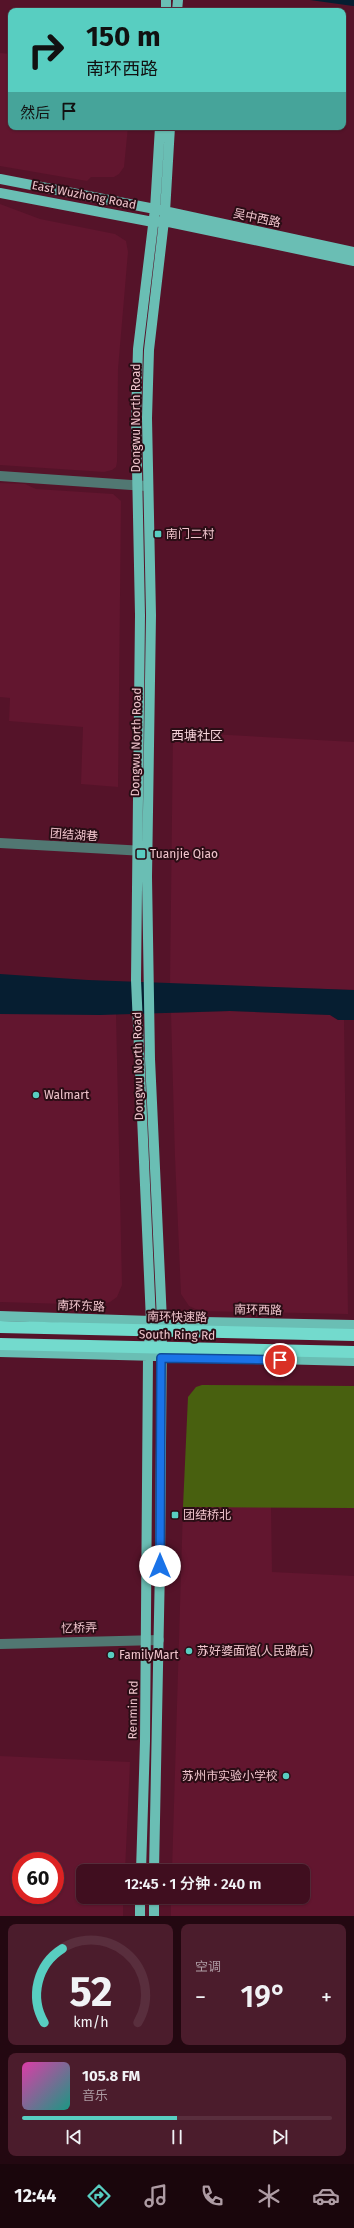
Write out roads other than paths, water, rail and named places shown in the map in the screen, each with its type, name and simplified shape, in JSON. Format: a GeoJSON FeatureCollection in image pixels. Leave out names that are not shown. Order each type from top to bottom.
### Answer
{"type":"FeatureCollection","features":[{"type":"Feature","properties":{"kind":"highway","name":"南环快速路"},"geometry":{"type":"LineString","coordinates":[[0,1327],[354,1335]]}},
{"type":"Feature","properties":{"kind":"highway","name":"South Ring Rd"},"geometry":{"type":"LineString","coordinates":[[0,1344],[354,1352]]}},
{"type":"Feature","properties":{"kind":"main road","name":"Dongwu North Road"},"geometry":{"type":"LineString","coordinates":[[148,1357],[151,1321],[136,980],[136,851],[140,615],[136,380],[155,209],[160,130]]}},
{"type":"Feature","properties":{"kind":"main road","name":"Dongwu North Road"},"geometry":{"type":"LineString","coordinates":[[161,1358],[162,1321],[150,1059],[147,851],[151,615],[147,380],[165,217],[170,130]]}},
{"type":"Feature","properties":{"kind":"main road","name":"East Wuzhong Road"},"geometry":{"type":"LineString","coordinates":[[0,179],[155,209]]}},
{"type":"Feature","properties":{"kind":"main road","name":"East Wuzhong Road"},"geometry":{"type":"LineString","coordinates":[[0,193],[153,222],[165,217]]}},
{"type":"Feature","properties":{"kind":"main road","name":"吴中西路"},"geometry":{"type":"LineString","coordinates":[[155,209],[165,217],[354,261]]}},
{"type":"Feature","properties":{"kind":"main road","name":"吴中西路"},"geometry":{"type":"LineString","coordinates":[[165,217],[354,252]]}},
{"type":"Feature","properties":{"kind":"main road","name":"南环东路"},"geometry":{"type":"LineString","coordinates":[[0,1316],[162,1321]]}},
{"type":"Feature","properties":{"kind":"main road","name":"南环西路"},"geometry":{"type":"LineString","coordinates":[[162,1321],[354,1325]]}},
{"type":"Feature","properties":{"kind":"main road"},"geometry":{"type":"LineString","coordinates":[[0,1352],[161,1358],[354,1361]]}},
{"type":"Feature","properties":{"kind":"main road","name":"Renmin Rd"},"geometry":{"type":"LineString","coordinates":[[141,1864],[146,1639],[148,1357]]}},
{"type":"Feature","properties":{"kind":"main road","name":"Renmin Rd"},"geometry":{"type":"LineString","coordinates":[[154,1864],[159,1640],[161,1358]]}},
{"type":"Feature","properties":{"kind":"main road"},"geometry":{"type":"LineString","coordinates":[[140,1904],[140,1916]]}},
{"type":"Feature","properties":{"kind":"main road"},"geometry":{"type":"LineString","coordinates":[[154,1904],[154,1916]]}},
{"type":"Feature","properties":{"kind":"street"},"geometry":{"type":"LineString","coordinates":[[0,476],[149,486]]}},
{"type":"Feature","properties":{"kind":"street","name":"团结湖巷"},"geometry":{"type":"LineString","coordinates":[[0,843],[147,851]]}},
{"type":"Feature","properties":{"kind":"street","name":"忆桥弄"},"geometry":{"type":"LineString","coordinates":[[0,1644],[146,1639],[159,1640]]}},
{"type":"Feature","properties":{"kind":"water"},"geometry":{"type":"Polygon","coordinates":[[[310,0],[354,0],[354,6],[353,6],[310,0]]]}},
{"type":"Feature","properties":{"kind":"water"},"geometry":{"type":"Polygon","coordinates":[[[0,974],[88,980],[354,990],[354,1020],[338,1020],[330,1015],[230,1011],[100,1015],[0,1014],[0,974]]]}},
{"type":"Feature","properties":{"kind":"place","name":"南门二村"},"geometry":{"type":"Point","coordinates":[158,534]}},
{"type":"Feature","properties":{"kind":"place","name":"Tuanjie Qiao"},"geometry":{"type":"Point","coordinates":[141,854]}},
{"type":"Feature","properties":{"kind":"place","name":"Walmart"},"geometry":{"type":"Point","coordinates":[36,1095]}},
{"type":"Feature","properties":{"kind":"place","name":"团结桥北"},"geometry":{"type":"Point","coordinates":[175,1515]}},
{"type":"Feature","properties":{"kind":"place","name":"苏好婆面馆(人民路店)"},"geometry":{"type":"Point","coordinates":[189,1651]}},
{"type":"Feature","properties":{"kind":"place","name":"FamilyMart"},"geometry":{"type":"Point","coordinates":[111,1655]}},
{"type":"Feature","properties":{"kind":"place","name":"苏州市实验小学校"},"geometry":{"type":"Point","coordinates":[286,1776]}},
{"type":"Feature","properties":{"kind":"district","name":"西塘社区"},"geometry":{"type":"Point","coordinates":[197,735]}}]}
